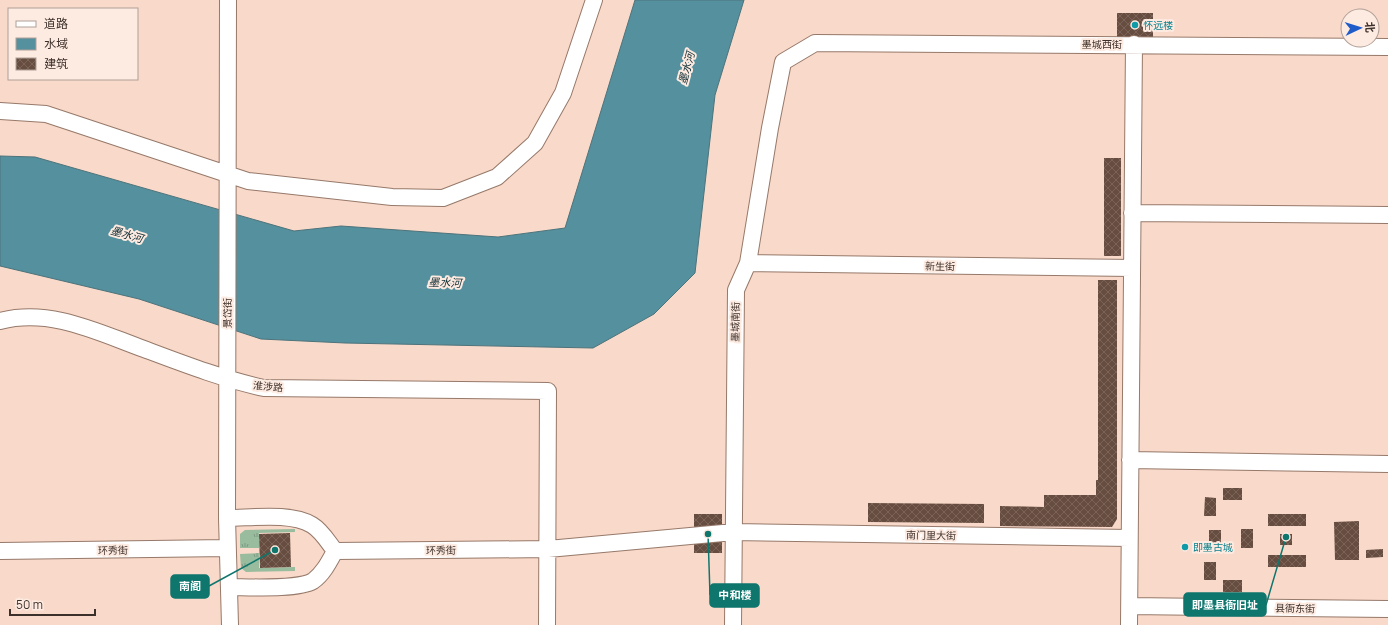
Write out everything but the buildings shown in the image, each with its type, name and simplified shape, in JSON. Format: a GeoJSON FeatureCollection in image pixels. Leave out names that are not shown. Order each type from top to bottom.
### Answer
{"type":"FeatureCollection","features":[{"type":"Feature","properties":{"kind":"street","name":"景岱街"},"geometry":{"type":"LineString","coordinates":[[228,0],[226,174],[227,548],[230,625]]}},
{"type":"Feature","properties":{"kind":"street"},"geometry":{"type":"LineString","coordinates":[[0,111],[46,114],[248,181],[392,197],[442,198],[497,177],[535,143],[563,93],[594,0]]}},
{"type":"Feature","properties":{"kind":"street","name":"墨城西街"},"geometry":{"type":"LineString","coordinates":[[815,43],[1134,44],[1388,47]]}},
{"type":"Feature","properties":{"kind":"street","name":"墨城南街"},"geometry":{"type":"LineString","coordinates":[[733,625],[736,290],[748,263],[770,128],[783,62],[815,43]]}},
{"type":"Feature","properties":{"kind":"street"},"geometry":{"type":"LineString","coordinates":[[1130,625],[1129,538],[1134,44]]}},
{"type":"Feature","properties":{"kind":"street"},"geometry":{"type":"LineString","coordinates":[[1132,213],[1388,215]]}},
{"type":"Feature","properties":{"kind":"street","name":"新生街"},"geometry":{"type":"LineString","coordinates":[[748,263],[1132,268]]}},
{"type":"Feature","properties":{"kind":"street","name":"淮涉路"},"geometry":{"type":"LineString","coordinates":[[0,321],[18,316],[65,320],[227,380],[264,388],[548,391],[548,549]]}},
{"type":"Feature","properties":{"kind":"street"},"geometry":{"type":"LineString","coordinates":[[1130,460],[1388,464]]}},
{"type":"Feature","properties":{"kind":"street"},"geometry":{"type":"LineString","coordinates":[[227,518],[293,518],[312,525],[325,536],[335,551],[326,568],[312,581],[294,586],[229,587]]}},
{"type":"Feature","properties":{"kind":"street","name":"南门里大街"},"geometry":{"type":"LineString","coordinates":[[548,549],[734,532],[1129,538]]}},
{"type":"Feature","properties":{"kind":"street","name":"环秀街"},"geometry":{"type":"LineString","coordinates":[[0,551],[227,548]]}},
{"type":"Feature","properties":{"kind":"street"},"geometry":{"type":"LineString","coordinates":[[547,625],[548,549]]}},
{"type":"Feature","properties":{"kind":"street","name":"环秀街"},"geometry":{"type":"LineString","coordinates":[[335,551],[548,549]]}},
{"type":"Feature","properties":{"kind":"street","name":"县衙东街"},"geometry":{"type":"LineString","coordinates":[[1130,606],[1388,609]]}},
{"type":"Feature","properties":{"kind":"green space"},"geometry":{"type":"Polygon","coordinates":[[[295,529],[295,532],[259,533],[259,548],[240,548],[240,534],[245,530],[295,529]]]}},
{"type":"Feature","properties":{"kind":"green space"},"geometry":{"type":"Polygon","coordinates":[[[259,553],[259,568],[295,567],[295,571],[246,572],[241,568],[240,554],[259,553]]]}},
{"type":"Feature","properties":{"kind":"water","name":"墨水河"},"geometry":{"type":"Polygon","coordinates":[[[635,0],[744,0],[715,95],[695,273],[654,314],[593,348],[345,343],[261,339],[139,299],[0,266],[0,156],[35,157],[294,231],[341,226],[498,237],[565,228],[635,0]]]}},
{"type":"Feature","properties":{"kind":"place","name":"怀远楼"},"geometry":{"type":"Point","coordinates":[1135,25]}},
{"type":"Feature","properties":{"kind":"place","name":"中和楼"},"geometry":{"type":"Point","coordinates":[708,534]}},
{"type":"Feature","properties":{"kind":"place","name":"即墨县衙旧址"},"geometry":{"type":"Point","coordinates":[1286,537]}},
{"type":"Feature","properties":{"kind":"place","name":"即墨古城"},"geometry":{"type":"Point","coordinates":[1185,547]}},
{"type":"Feature","properties":{"kind":"place","name":"南阁"},"geometry":{"type":"Point","coordinates":[275,550]}}]}
